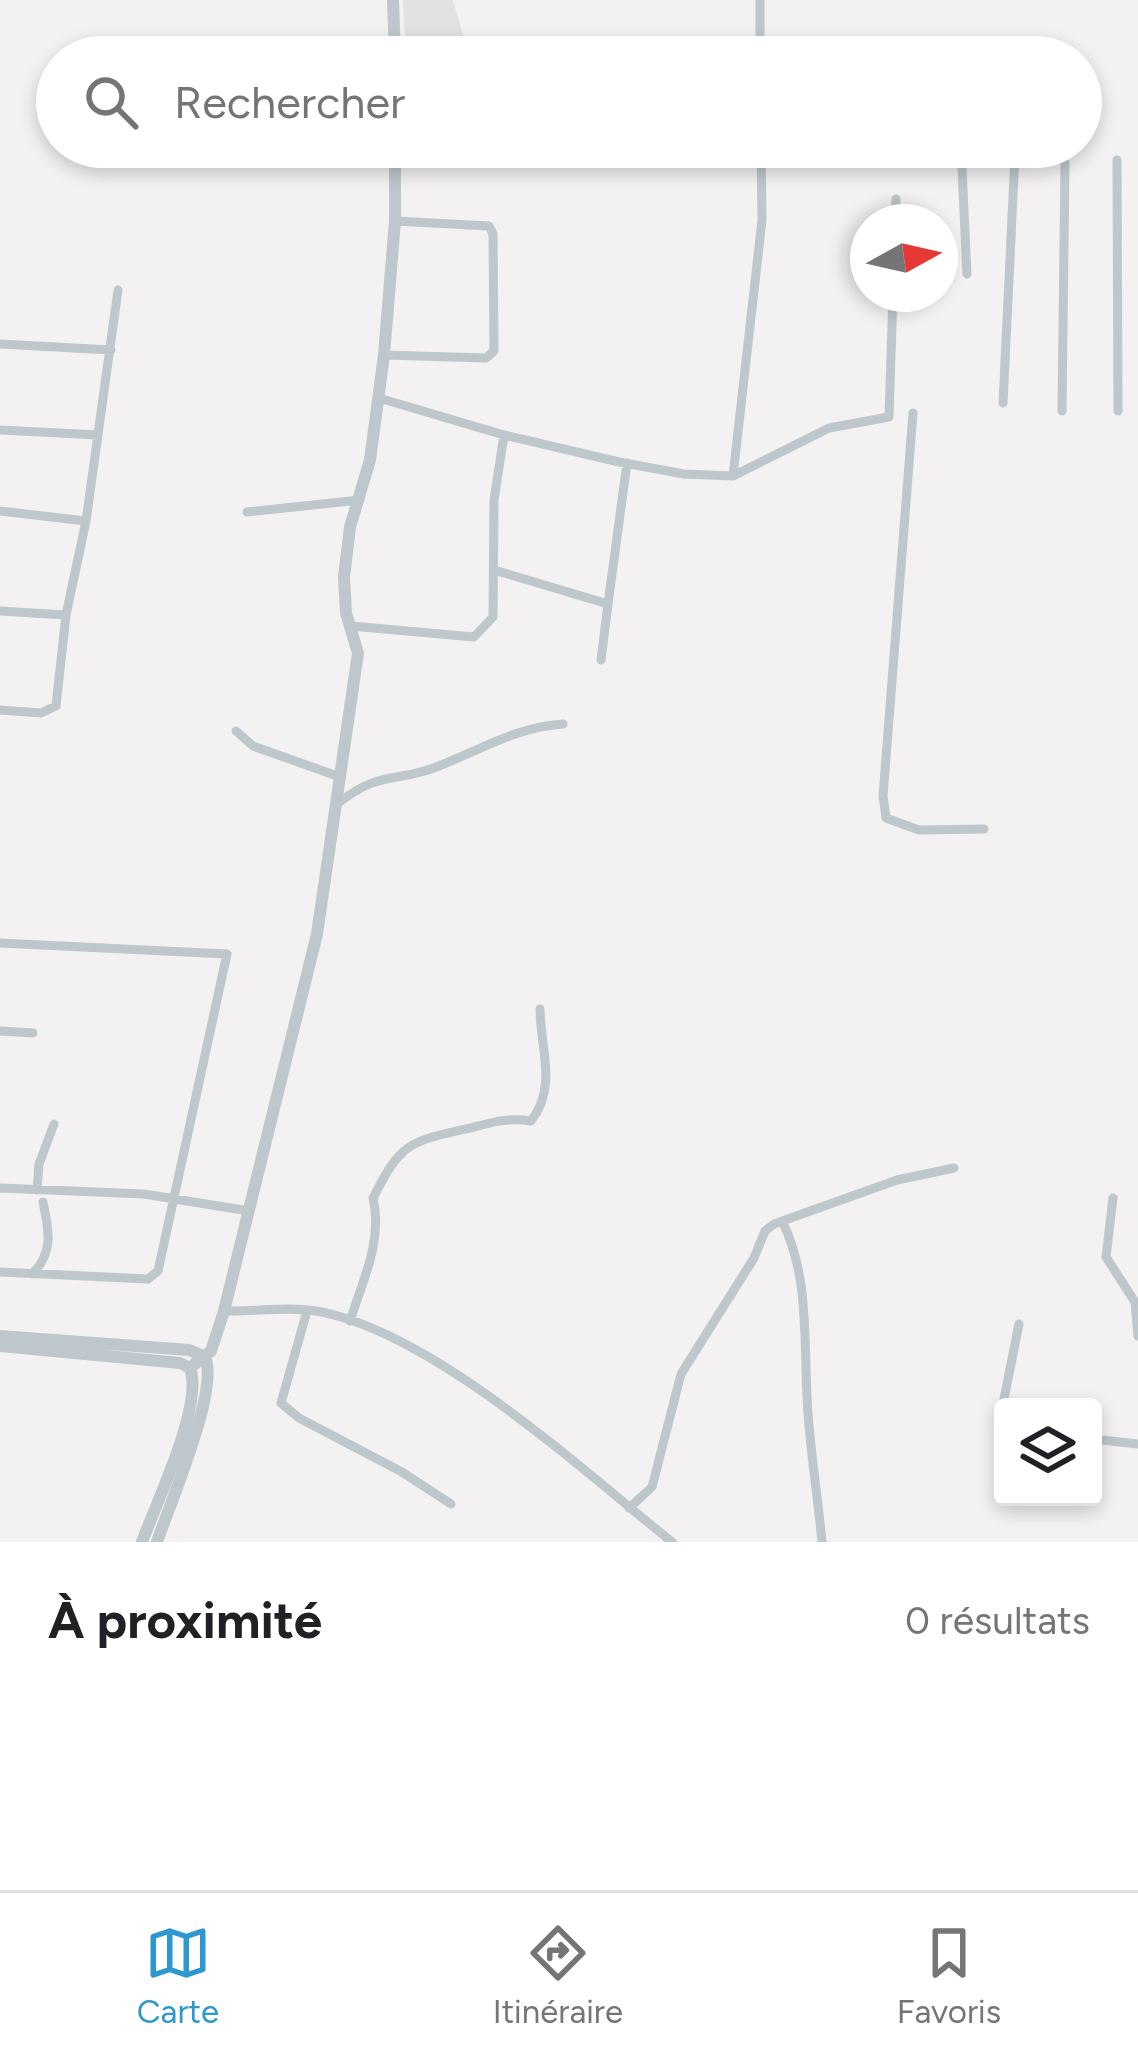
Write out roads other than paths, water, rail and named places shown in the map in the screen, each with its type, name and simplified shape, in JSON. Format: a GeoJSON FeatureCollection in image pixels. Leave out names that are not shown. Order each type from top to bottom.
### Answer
{"type":"FeatureCollection","features":[{"type":"Feature","properties":{"kind":"street"},"geometry":{"type":"LineString","coordinates":[[393,0],[394,36]]}},
{"type":"Feature","properties":{"kind":"street"},"geometry":{"type":"LineString","coordinates":[[760,0],[760,36]]}},
{"type":"Feature","properties":{"kind":"street"},"geometry":{"type":"LineString","coordinates":[[1117,160],[1118,411]]}},
{"type":"Feature","properties":{"kind":"street"},"geometry":{"type":"LineString","coordinates":[[190,1368],[211,1351],[224,1311],[317,934],[358,652],[346,613],[344,577],[350,527],[360,500],[379,398],[395,221],[395,168]]}},
{"type":"Feature","properties":{"kind":"street"},"geometry":{"type":"LineString","coordinates":[[734,476],[762,220],[761,168]]}},
{"type":"Feature","properties":{"kind":"street"},"geometry":{"type":"LineString","coordinates":[[962,168],[967,274]]}},
{"type":"Feature","properties":{"kind":"street"},"geometry":{"type":"LineString","coordinates":[[1003,403],[1014,168]]}},
{"type":"Feature","properties":{"kind":"street"},"geometry":{"type":"LineString","coordinates":[[1062,411],[1065,168]]}},
{"type":"Feature","properties":{"kind":"street"},"geometry":{"type":"LineString","coordinates":[[896,200],[896,204]]}},
{"type":"Feature","properties":{"kind":"street"},"geometry":{"type":"LineString","coordinates":[[384,355],[486,358],[494,351],[494,234],[489,226],[395,221]]}},
{"type":"Feature","properties":{"kind":"street"},"geometry":{"type":"LineString","coordinates":[[0,710],[40,713],[56,706],[66,614],[86,521],[118,290]]}},
{"type":"Feature","properties":{"kind":"street"},"geometry":{"type":"LineString","coordinates":[[379,398],[504,435],[626,463],[684,474],[734,476],[830,428],[889,417],[892,312]]}},
{"type":"Feature","properties":{"kind":"street"},"geometry":{"type":"LineString","coordinates":[[0,344],[111,350]]}},
{"type":"Feature","properties":{"kind":"street"},"geometry":{"type":"LineString","coordinates":[[913,413],[883,796],[886,818],[920,830],[984,829]]}},
{"type":"Feature","properties":{"kind":"street"},"geometry":{"type":"LineString","coordinates":[[0,430],[98,435]]}},
{"type":"Feature","properties":{"kind":"street"},"geometry":{"type":"LineString","coordinates":[[351,626],[473,638],[493,617],[494,500],[504,435]]}},
{"type":"Feature","properties":{"kind":"street"},"geometry":{"type":"LineString","coordinates":[[602,660],[626,463]]}},
{"type":"Feature","properties":{"kind":"street"},"geometry":{"type":"LineString","coordinates":[[248,512],[360,500]]}},
{"type":"Feature","properties":{"kind":"street"},"geometry":{"type":"LineString","coordinates":[[0,511],[86,521]]}},
{"type":"Feature","properties":{"kind":"street"},"geometry":{"type":"LineString","coordinates":[[494,570],[608,604]]}},
{"type":"Feature","properties":{"kind":"street"},"geometry":{"type":"LineString","coordinates":[[0,611],[66,614]]}},
{"type":"Feature","properties":{"kind":"street"},"geometry":{"type":"LineString","coordinates":[[336,805],[362,784],[378,778],[436,767],[506,735],[563,724]]}},
{"type":"Feature","properties":{"kind":"street"},"geometry":{"type":"LineString","coordinates":[[236,731],[253,746],[340,777]]}},
{"type":"Feature","properties":{"kind":"street"},"geometry":{"type":"LineString","coordinates":[[0,943],[227,954],[154,1277],[0,1272]]}},
{"type":"Feature","properties":{"kind":"street"},"geometry":{"type":"LineString","coordinates":[[350,1321],[379,1222],[373,1198],[397,1156],[420,1138],[507,1117],[531,1121],[539,1111],[548,1060],[540,1046],[540,1009]]}},
{"type":"Feature","properties":{"kind":"street"},"geometry":{"type":"LineString","coordinates":[[0,1031],[33,1034]]}},
{"type":"Feature","properties":{"kind":"street"},"geometry":{"type":"LineString","coordinates":[[37,1190],[39,1164],[55,1124]]}},
{"type":"Feature","properties":{"kind":"street"},"geometry":{"type":"LineString","coordinates":[[629,1508],[652,1486],[681,1374],[754,1258],[765,1231],[897,1180],[954,1168]]}},
{"type":"Feature","properties":{"kind":"street"},"geometry":{"type":"LineString","coordinates":[[0,1188],[172,1198],[248,1211]]}},
{"type":"Feature","properties":{"kind":"street"},"geometry":{"type":"LineString","coordinates":[[1113,1198],[1106,1257],[1135,1302],[1138,1336]]}},
{"type":"Feature","properties":{"kind":"street"},"geometry":{"type":"LineString","coordinates":[[32,1274],[47,1254],[49,1229],[43,1202]]}},
{"type":"Feature","properties":{"kind":"street"},"geometry":{"type":"LineString","coordinates":[[782,1221],[796,1248],[800,1273],[808,1419],[822,1542]]}},
{"type":"Feature","properties":{"kind":"street"},"geometry":{"type":"LineString","coordinates":[[224,1311],[307,1311],[384,1334],[522,1420],[672,1542]]}},
{"type":"Feature","properties":{"kind":"street"},"geometry":{"type":"LineString","coordinates":[[307,1311],[281,1403],[299,1418],[402,1472],[451,1504]]}},
{"type":"Feature","properties":{"kind":"street"},"geometry":{"type":"LineString","coordinates":[[1004,1398],[1019,1324]]}},
{"type":"Feature","properties":{"kind":"street"},"geometry":{"type":"LineString","coordinates":[[0,1336],[189,1350],[205,1357]]}},
{"type":"Feature","properties":{"kind":"street"},"geometry":{"type":"LineString","coordinates":[[0,1346],[179,1363],[190,1368],[195,1385],[189,1413],[142,1542]]}},
{"type":"Feature","properties":{"kind":"street"},"geometry":{"type":"LineString","coordinates":[[157,1542],[201,1416],[209,1374],[205,1357]]}},
{"type":"Feature","properties":{"kind":"street"},"geometry":{"type":"LineString","coordinates":[[1102,1440],[1138,1444]]}}]}
